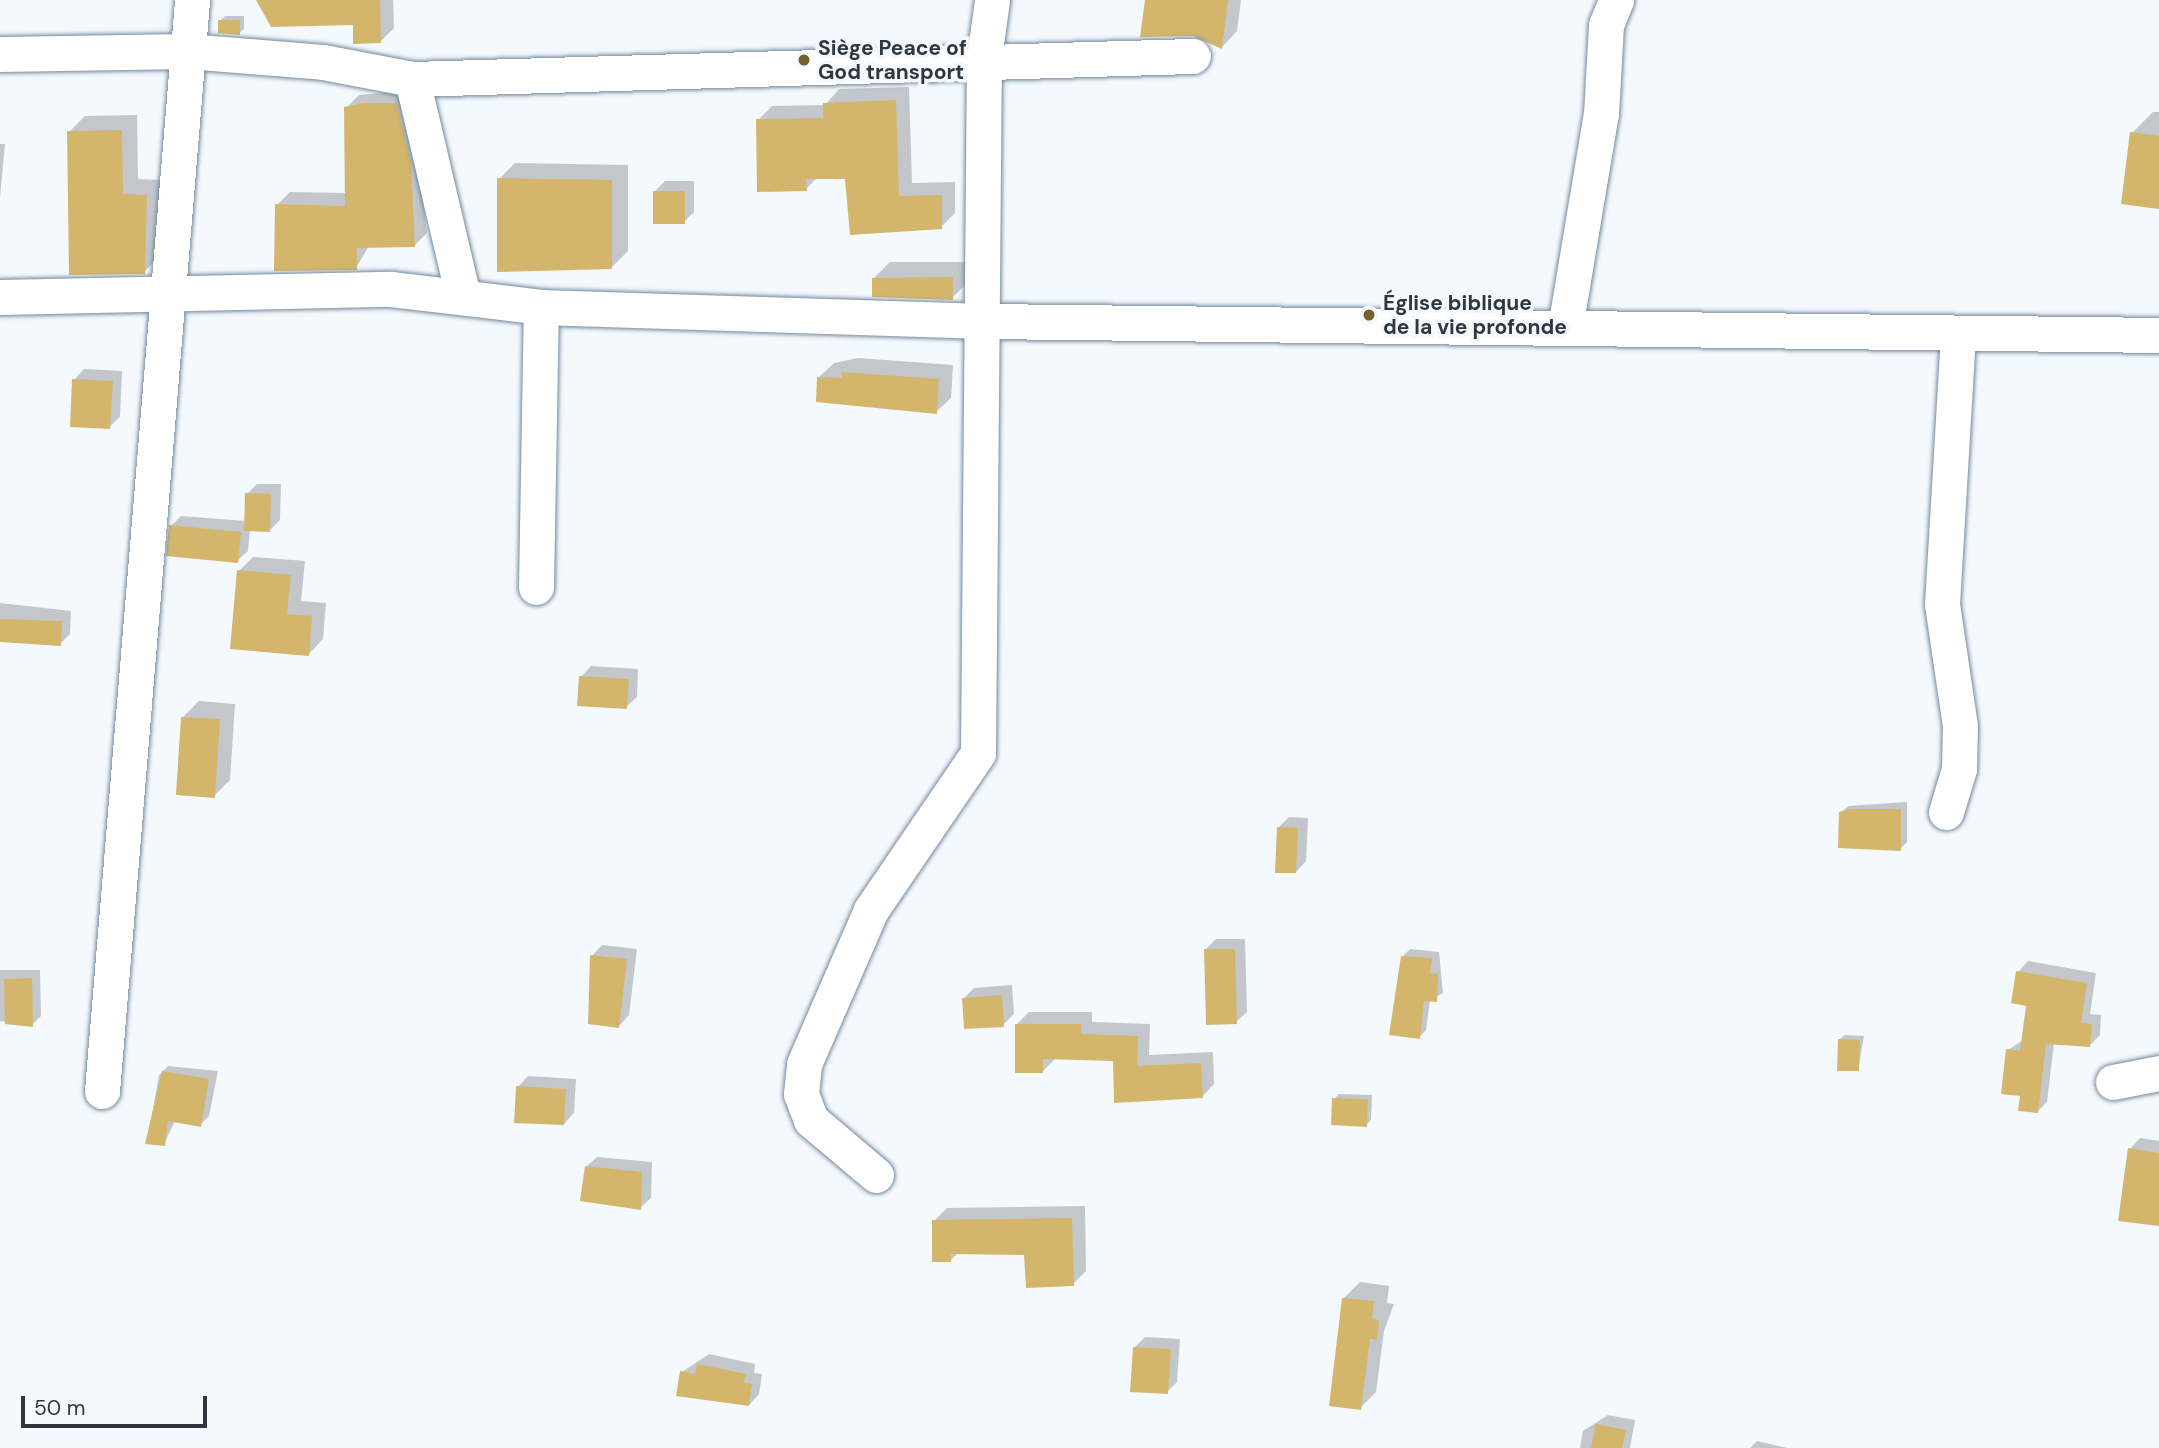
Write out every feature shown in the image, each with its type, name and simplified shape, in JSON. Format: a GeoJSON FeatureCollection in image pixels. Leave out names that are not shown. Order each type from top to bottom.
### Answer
{"type":"FeatureCollection","features":[{"type":"Feature","properties":{"kind":"street"},"geometry":{"type":"LineString","coordinates":[[102,1091],[192,0]]}},
{"type":"Feature","properties":{"kind":"street"},"geometry":{"type":"LineString","coordinates":[[876,1175],[811,1121],[801,1094],[804,1064],[871,910],[978,754],[985,321],[984,58],[992,0]]}},
{"type":"Feature","properties":{"kind":"street"},"geometry":{"type":"LineString","coordinates":[[1565,328],[1601,114],[1606,25],[1616,0]]}},
{"type":"Feature","properties":{"kind":"street"},"geometry":{"type":"LineString","coordinates":[[0,54],[187,51],[323,62],[412,79],[984,58],[1193,56]]}},
{"type":"Feature","properties":{"kind":"street"},"geometry":{"type":"LineString","coordinates":[[412,79],[463,297]]}},
{"type":"Feature","properties":{"kind":"street"},"geometry":{"type":"LineString","coordinates":[[0,298],[391,289],[541,307],[985,321],[1565,328],[1958,337],[2159,335]]}},
{"type":"Feature","properties":{"kind":"street"},"geometry":{"type":"LineString","coordinates":[[536,587],[541,307]]}},
{"type":"Feature","properties":{"kind":"street"},"geometry":{"type":"LineString","coordinates":[[1946,812],[1959,769],[1960,726],[1942,604],[1958,337]]}},
{"type":"Feature","properties":{"kind":"street"},"geometry":{"type":"LineString","coordinates":[[2113,1082],[2159,1073]]}},
{"type":"Feature","properties":{"kind":"building"},"geometry":{"type":"Polygon","coordinates":[[[256,0],[380,0],[381,43],[353,44],[353,25],[271,27],[256,0]]]}},
{"type":"Feature","properties":{"kind":"building"},"geometry":{"type":"Polygon","coordinates":[[[1145,0],[1228,0],[1222,49],[1193,36],[1140,37],[1145,0]]]}},
{"type":"Feature","properties":{"kind":"building"},"geometry":{"type":"Polygon","coordinates":[[[218,20],[240,20],[240,35],[218,33],[218,20]]]}},
{"type":"Feature","properties":{"kind":"building"},"geometry":{"type":"Polygon","coordinates":[[[896,100],[899,196],[942,195],[942,229],[850,235],[845,179],[806,179],[807,191],[757,192],[756,119],[823,118],[823,103],[896,100]]]}},
{"type":"Feature","properties":{"kind":"building"},"geometry":{"type":"Polygon","coordinates":[[[364,103],[397,103],[411,163],[415,247],[357,248],[357,270],[274,271],[275,204],[345,206],[344,107],[364,103]]]}},
{"type":"Feature","properties":{"kind":"building"},"geometry":{"type":"Polygon","coordinates":[[[122,130],[123,194],[147,195],[145,274],[69,275],[67,131],[122,130]]]}},
{"type":"Feature","properties":{"kind":"building"},"geometry":{"type":"Polygon","coordinates":[[[2130,132],[2159,136],[2159,209],[2121,204],[2130,132]]]}},
{"type":"Feature","properties":{"kind":"building"},"geometry":{"type":"Polygon","coordinates":[[[497,178],[612,180],[612,269],[497,272],[497,178]]]}},
{"type":"Feature","properties":{"kind":"building"},"geometry":{"type":"Polygon","coordinates":[[[653,191],[685,191],[685,224],[653,224],[653,191]]]}},
{"type":"Feature","properties":{"kind":"building"},"geometry":{"type":"Polygon","coordinates":[[[953,277],[953,300],[872,297],[872,278],[953,277]]]}},
{"type":"Feature","properties":{"kind":"building"},"geometry":{"type":"Polygon","coordinates":[[[842,372],[939,379],[937,414],[816,402],[817,377],[842,378],[842,372]]]}},
{"type":"Feature","properties":{"kind":"building"},"geometry":{"type":"Polygon","coordinates":[[[72,379],[113,381],[110,429],[70,427],[72,379]]]}},
{"type":"Feature","properties":{"kind":"building"},"geometry":{"type":"Polygon","coordinates":[[[245,493],[271,494],[270,532],[244,531],[245,493]]]}},
{"type":"Feature","properties":{"kind":"building"},"geometry":{"type":"Polygon","coordinates":[[[169,525],[241,532],[238,563],[166,556],[169,525]]]}},
{"type":"Feature","properties":{"kind":"building"},"geometry":{"type":"Polygon","coordinates":[[[237,570],[291,575],[287,614],[312,616],[309,656],[230,649],[237,570]]]}},
{"type":"Feature","properties":{"kind":"building"},"geometry":{"type":"Polygon","coordinates":[[[0,619],[62,621],[61,646],[0,642],[0,619]]]}},
{"type":"Feature","properties":{"kind":"building"},"geometry":{"type":"Polygon","coordinates":[[[579,676],[629,679],[627,709],[577,706],[579,676]]]}},
{"type":"Feature","properties":{"kind":"building"},"geometry":{"type":"Polygon","coordinates":[[[181,717],[220,719],[215,798],[176,795],[181,717]]]}},
{"type":"Feature","properties":{"kind":"building"},"geometry":{"type":"Polygon","coordinates":[[[1850,809],[1901,809],[1901,851],[1838,848],[1839,812],[1850,809]]]}},
{"type":"Feature","properties":{"kind":"building"},"geometry":{"type":"Polygon","coordinates":[[[1277,827],[1298,828],[1296,873],[1275,873],[1277,827]]]}},
{"type":"Feature","properties":{"kind":"building"},"geometry":{"type":"Polygon","coordinates":[[[1204,949],[1235,949],[1237,1024],[1206,1025],[1204,949]]]}},
{"type":"Feature","properties":{"kind":"building"},"geometry":{"type":"Polygon","coordinates":[[[590,955],[627,959],[619,1028],[588,1024],[590,955]]]}},
{"type":"Feature","properties":{"kind":"building"},"geometry":{"type":"Polygon","coordinates":[[[1401,956],[1432,958],[1430,973],[1438,974],[1437,1002],[1424,1001],[1420,1039],[1389,1035],[1401,956]]]}},
{"type":"Feature","properties":{"kind":"building"},"geometry":{"type":"Polygon","coordinates":[[[2016,971],[2087,983],[2081,1023],[2092,1024],[2090,1047],[2046,1044],[2038,1113],[2018,1111],[2020,1096],[2001,1094],[2006,1049],[2020,1051],[2026,1006],[2011,1003],[2016,971]]]}},
{"type":"Feature","properties":{"kind":"building"},"geometry":{"type":"Polygon","coordinates":[[[32,978],[33,1027],[5,1024],[4,979],[32,978]]]}},
{"type":"Feature","properties":{"kind":"building"},"geometry":{"type":"Polygon","coordinates":[[[1002,995],[1004,1027],[964,1029],[962,998],[1002,995]]]}},
{"type":"Feature","properties":{"kind":"building"},"geometry":{"type":"Polygon","coordinates":[[[1015,1024],[1081,1024],[1081,1034],[1138,1036],[1137,1066],[1201,1063],[1203,1098],[1114,1103],[1113,1061],[1043,1059],[1043,1073],[1015,1073],[1015,1024]]]}},
{"type":"Feature","properties":{"kind":"building"},"geometry":{"type":"Polygon","coordinates":[[[1838,1039],[1860,1040],[1859,1071],[1837,1071],[1838,1039]]]}},
{"type":"Feature","properties":{"kind":"building"},"geometry":{"type":"Polygon","coordinates":[[[162,1071],[209,1079],[201,1127],[168,1121],[165,1146],[145,1144],[162,1071]]]}},
{"type":"Feature","properties":{"kind":"building"},"geometry":{"type":"Polygon","coordinates":[[[516,1086],[566,1089],[564,1125],[514,1123],[516,1086]]]}},
{"type":"Feature","properties":{"kind":"building"},"geometry":{"type":"Polygon","coordinates":[[[1332,1098],[1368,1099],[1367,1127],[1331,1125],[1332,1098]]]}},
{"type":"Feature","properties":{"kind":"building"},"geometry":{"type":"Polygon","coordinates":[[[2128,1148],[2159,1153],[2159,1226],[2118,1221],[2128,1148]]]}},
{"type":"Feature","properties":{"kind":"building"},"geometry":{"type":"Polygon","coordinates":[[[585,1166],[642,1172],[641,1210],[580,1201],[585,1166]]]}},
{"type":"Feature","properties":{"kind":"building"},"geometry":{"type":"Polygon","coordinates":[[[1072,1218],[1074,1286],[1026,1288],[1024,1255],[951,1254],[951,1262],[932,1262],[932,1220],[1072,1218]]]}},
{"type":"Feature","properties":{"kind":"building"},"geometry":{"type":"Polygon","coordinates":[[[1342,1298],[1374,1301],[1372,1319],[1379,1320],[1377,1340],[1370,1339],[1361,1410],[1329,1406],[1342,1298]]]}},
{"type":"Feature","properties":{"kind":"building"},"geometry":{"type":"Polygon","coordinates":[[[1133,1347],[1171,1349],[1168,1394],[1130,1392],[1133,1347]]]}},
{"type":"Feature","properties":{"kind":"building"},"geometry":{"type":"Polygon","coordinates":[[[697,1364],[746,1374],[744,1383],[752,1384],[749,1406],[676,1396],[680,1371],[695,1374],[697,1364]]]}},
{"type":"Feature","properties":{"kind":"building"},"geometry":{"type":"Polygon","coordinates":[[[1596,1424],[1626,1430],[1622,1448],[1591,1448],[1596,1424]]]}},
{"type":"Feature","properties":{"kind":"place","name":"Siège Peace of God transport"},"geometry":{"type":"Point","coordinates":[804,60]}},
{"type":"Feature","properties":{"kind":"place","name":"Église biblique de la vie profonde"},"geometry":{"type":"Point","coordinates":[1369,315]}}]}
